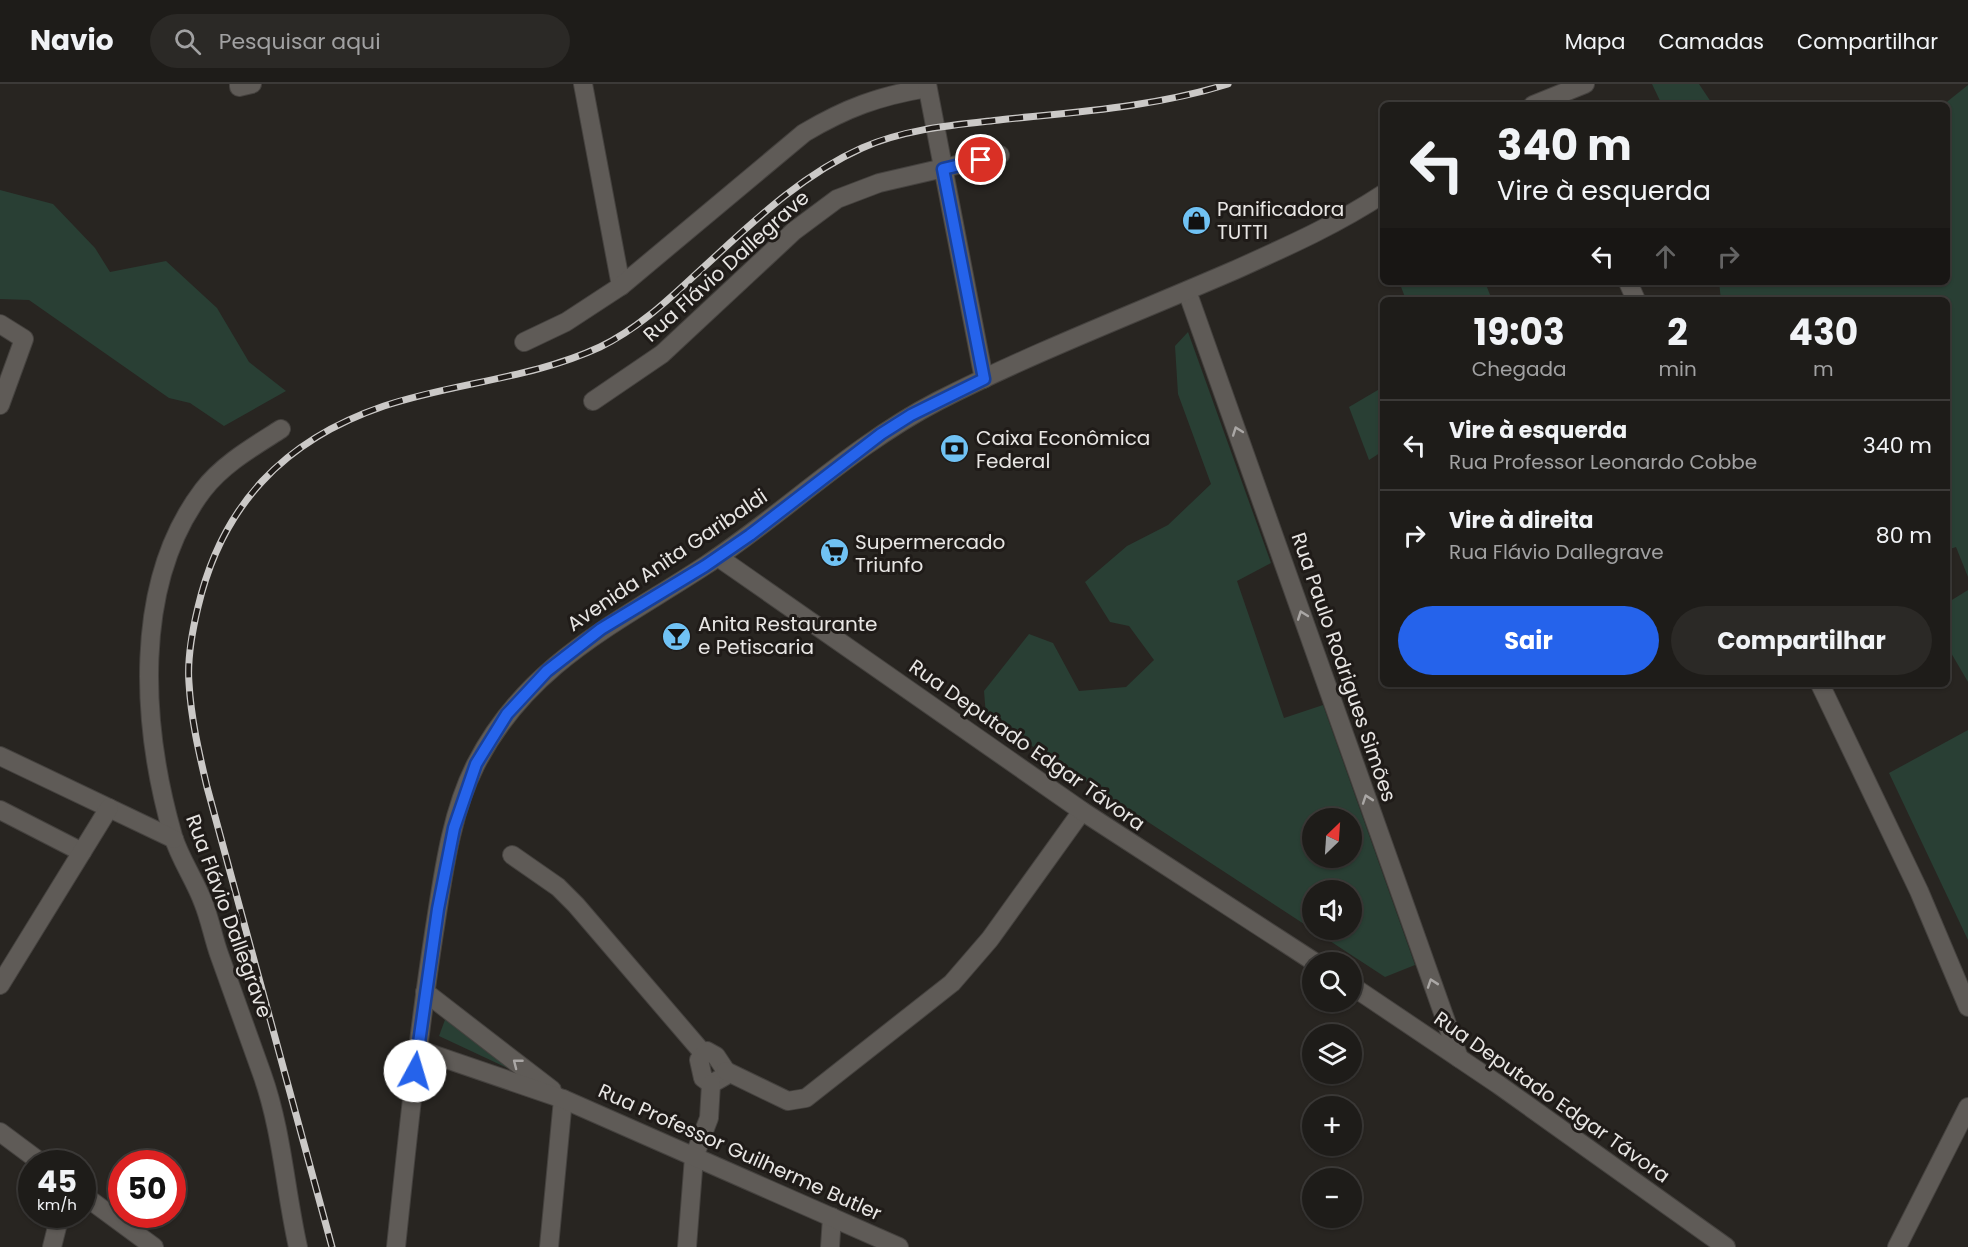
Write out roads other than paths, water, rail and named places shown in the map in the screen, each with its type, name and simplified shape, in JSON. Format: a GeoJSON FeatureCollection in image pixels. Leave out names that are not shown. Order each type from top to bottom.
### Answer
{"type":"FeatureCollection","features":[{"type":"Feature","properties":{"kind":"street"},"geometry":{"type":"LineString","coordinates":[[583,84],[621,286]]}},
{"type":"Feature","properties":{"kind":"street"},"geometry":{"type":"LineString","coordinates":[[1544,102],[1585,84]]}},
{"type":"Feature","properties":{"kind":"street"},"geometry":{"type":"LineString","coordinates":[[524,342],[566,322],[621,286],[804,134],[834,115],[864,102],[927,86],[984,379]]}},
{"type":"Feature","properties":{"kind":"street","name":"Rua Flávio Dallegrave"},"geometry":{"type":"LineString","coordinates":[[593,401],[662,354],[794,231],[837,199],[879,183],[1000,155]]}},
{"type":"Feature","properties":{"kind":"street","name":"Avenida Anita Garibaldi"},"geometry":{"type":"LineString","coordinates":[[396,1247],[425,992],[443,879],[460,804],[476,764],[507,714],[547,671],[571,651],[718,557],[775,517],[881,434],[911,415],[984,379],[1317,233],[1380,197]]}},
{"type":"Feature","properties":{"kind":"street","name":"Rua Paulo Rodrigues Simões"},"geometry":{"type":"LineString","coordinates":[[1187,291],[1459,1058]]}},
{"type":"Feature","properties":{"kind":"street"},"geometry":{"type":"LineString","coordinates":[[0,324],[24,339],[0,405]]}},
{"type":"Feature","properties":{"kind":"street","name":"Rua Flávio Dallegrave"},"geometry":{"type":"LineString","coordinates":[[281,429],[245,452],[221,471],[203,490],[185,518],[169,556],[157,596],[150,643],[148,680],[151,730],[159,778],[174,839],[204,904],[271,1100],[298,1247]]}},
{"type":"Feature","properties":{"kind":"street","name":"Rua Deputado Edgar Távora"},"geometry":{"type":"LineString","coordinates":[[718,557],[1082,812],[1302,954]]}},
{"type":"Feature","properties":{"kind":"street"},"geometry":{"type":"LineString","coordinates":[[1821,687],[1923,900],[1968,1007]]}},
{"type":"Feature","properties":{"kind":"street"},"geometry":{"type":"LineString","coordinates":[[0,756],[174,839]]}},
{"type":"Feature","properties":{"kind":"street"},"geometry":{"type":"LineString","coordinates":[[0,985],[109,808]]}},
{"type":"Feature","properties":{"kind":"street"},"geometry":{"type":"LineString","coordinates":[[0,810],[82,852]]}},
{"type":"Feature","properties":{"kind":"street"},"geometry":{"type":"LineString","coordinates":[[703,1053],[711,1052],[726,1071],[788,1101],[806,1098],[952,983],[990,939],[1082,812]]}},
{"type":"Feature","properties":{"kind":"street"},"geometry":{"type":"LineString","coordinates":[[512,855],[558,886],[703,1053]]}},
{"type":"Feature","properties":{"kind":"street","name":"Rua Professor Guilherme Butler"},"geometry":{"type":"LineString","coordinates":[[425,992],[563,1099]]}},
{"type":"Feature","properties":{"kind":"street","name":"Rua Deputado Edgar Távora"},"geometry":{"type":"LineString","coordinates":[[1362,993],[1459,1058],[1726,1247]]}},
{"type":"Feature","properties":{"kind":"street","name":"Rua Professor Guilherme Butler"},"geometry":{"type":"LineString","coordinates":[[417,1049],[563,1099],[899,1247]]}},
{"type":"Feature","properties":{"kind":"street"},"geometry":{"type":"LineString","coordinates":[[687,1247],[694,1157],[709,1118],[711,1084],[701,1073],[699,1060],[703,1053]]}},
{"type":"Feature","properties":{"kind":"street"},"geometry":{"type":"LineString","coordinates":[[711,1084],[722,1080],[726,1071]]}},
{"type":"Feature","properties":{"kind":"street"},"geometry":{"type":"LineString","coordinates":[[549,1247],[563,1099]]}},
{"type":"Feature","properties":{"kind":"street"},"geometry":{"type":"LineString","coordinates":[[1897,1247],[1968,1107]]}},
{"type":"Feature","properties":{"kind":"street"},"geometry":{"type":"LineString","coordinates":[[0,1132],[24,1150]]}},
{"type":"Feature","properties":{"kind":"street"},"geometry":{"type":"LineString","coordinates":[[96,1204],[154,1247]]}},
{"type":"Feature","properties":{"kind":"street"},"geometry":{"type":"LineString","coordinates":[[830,1247],[832,1217]]}},
{"type":"Feature","properties":{"kind":"street"},"geometry":{"type":"LineString","coordinates":[[52,1247],[57,1228]]}},
{"type":"Feature","properties":{"kind":"railway"},"geometry":{"type":"LineString","coordinates":[[332,1247],[207,787],[192,710],[189,664],[198,607],[209,570],[223,537],[241,508],[262,481],[288,458],[316,437],[348,420],[411,398],[574,358],[613,340],[662,305],[794,189],[816,173],[862,148],[895,136],[929,129],[1144,103],[1228,84]]}},
{"type":"Feature","properties":{"kind":"place","name":"Panificadora TUTTI"},"geometry":{"type":"Point","coordinates":[1196,221]}},
{"type":"Feature","properties":{"kind":"place","name":"Caixa Econômica Federal"},"geometry":{"type":"Point","coordinates":[955,449]}},
{"type":"Feature","properties":{"kind":"place","name":"Supermercado Triunfo"},"geometry":{"type":"Point","coordinates":[834,553]}},
{"type":"Feature","properties":{"kind":"place","name":"Anita Restaurante e Petiscaria"},"geometry":{"type":"Point","coordinates":[677,636]}}]}
